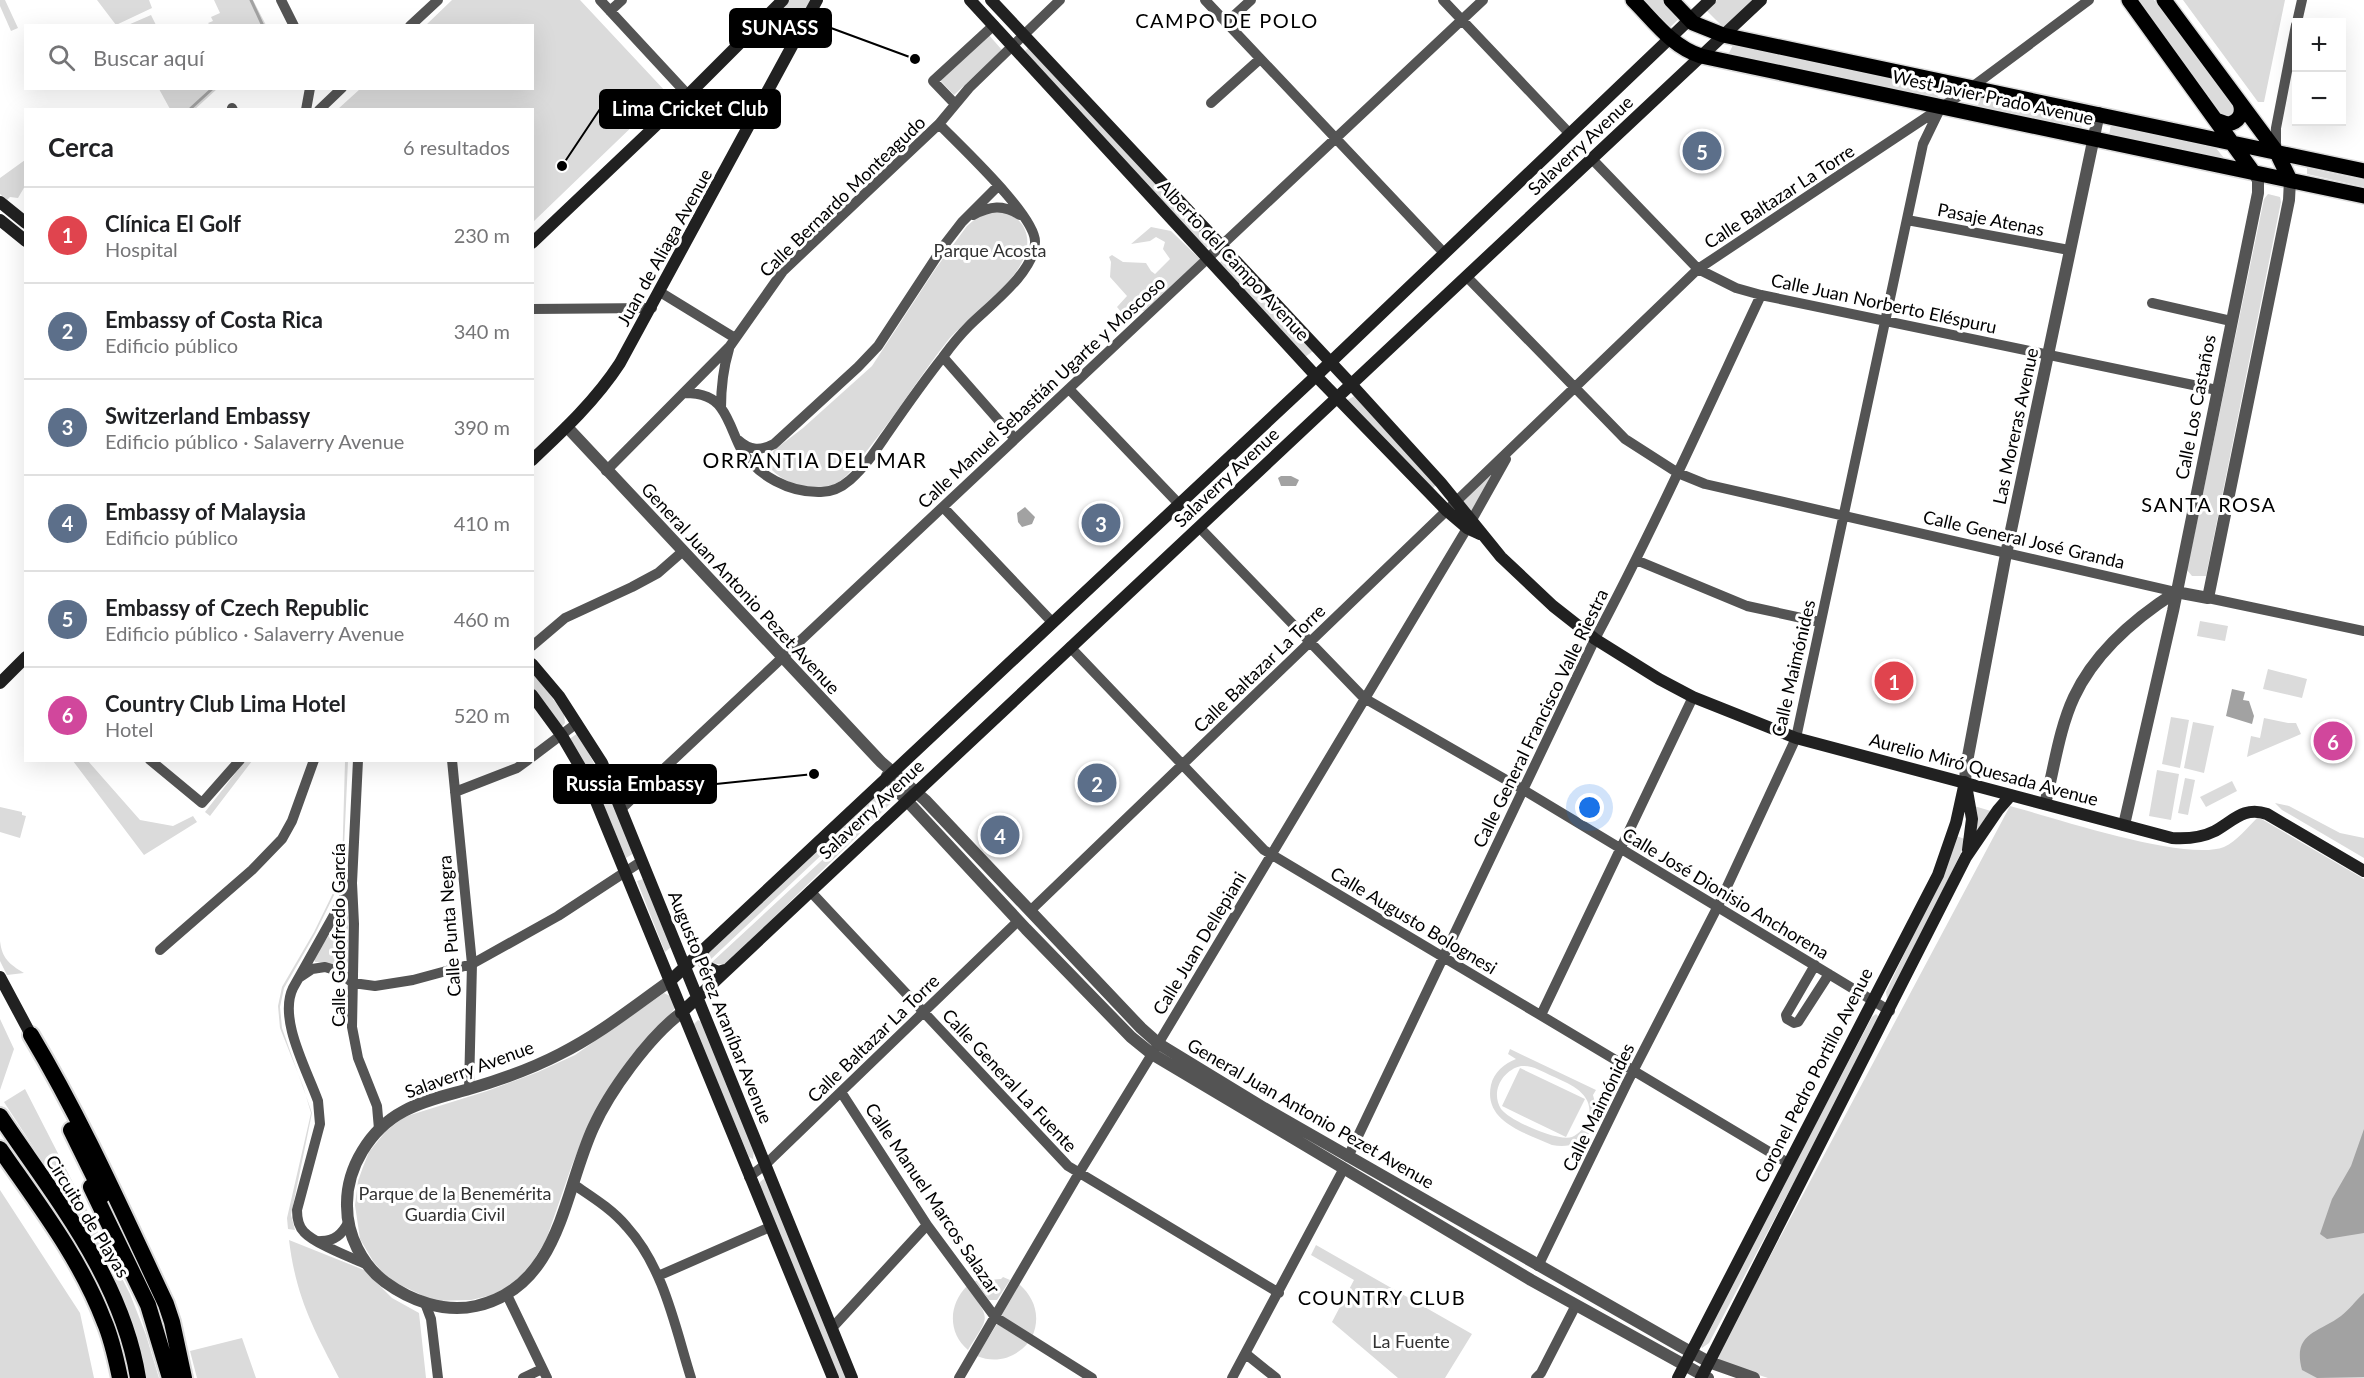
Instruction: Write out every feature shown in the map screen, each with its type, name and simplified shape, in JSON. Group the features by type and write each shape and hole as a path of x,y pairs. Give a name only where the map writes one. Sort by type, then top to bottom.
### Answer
{"highway":[{"path":"31,1035 71,1130 154,1299 164,1323 176,1378"},
{"path":"31,1035 54,1072 99,1159 166,1305 184,1378"},
{"name":"Circuito de Playas","path":"0,1116 89,1249 107,1281 125,1323 138,1378"},
{"path":"71,1130 83,1172 148,1305 170,1378"},
{"name":"Circuito de Playas","path":"0,1149 85,1278 105,1323 120,1378"}],"main road":[{"path":"534,241 785,0 798,13 810,13"},
{"name":"Juan de Aliaga Avenue","path":"534,458 567,427 607,382 652,308 817,0"},
{"name":"Alberto del Campo Avenue","path":"970,0 1336,398 1447,512 1469,524 1536,590 1595,639"},
{"name":"Alberto del Campo Avenue","path":"991,0 1351,384 1457,502 1469,524"},
{"name":"West Javier Prado Avenue","path":"1633,0 1683,49 1701,56 2364,196"},
{"path":"1671,0 1689,20"},
{"name":"Salaverry Avenue","path":"670,981 1316,376 1710,0"},
{"name":"Salaverry Avenue","path":"681,1013 1761,0"},
{"path":"2128,0 2253,172"},
{"path":"2164,0 2276,151 2290,180"},
{"path":"769,16 787,15 793,19 800,31"},
{"name":"West Javier Prado Avenue","path":"1689,20 1704,29 1723,35 2276,151"},
{"path":"2216,120 2227,124 2236,121 2241,112 2240,103"},
{"path":"2276,151 2364,171"},
{"path":"0,202 24,221"},
{"path":"0,220 24,239"},
{"name":"Aurelio Miró Quesada Avenue","path":"1595,639 1659,679 1693,697 1796,738 2159,835 2184,839 2215,831 2244,812 2259,811 2364,871"},
{"path":"0,683 24,659"},
{"name":"Augusto Pérez Araníbar Avenue","path":"534,667 577,723 602,763 852,1378"},
{"name":"Augusto Pérez Araníbar Avenue","path":"534,698 562,736 586,777 681,1013 833,1378"},
{"path":"1965,783 1972,819 1971,837 1966,857"},
{"name":"Coronel Pedro Portillo Avenue","path":"1678,1378 1938,875 1951,839 1965,783"},
{"path":"1704,1377 1709,1362 1890,1011 1966,857 2011,795"},
{"path":"1951,839 1960,832 1971,837"},
{"path":"702,951 705,966 718,972 725,970"},
{"path":"0,977 31,1035"},
{"path":"800,1297 816,1290"}],"street":[{"path":"281,0 293,24"},
{"path":"600,0 688,95"},
{"path":"610,11 621,0"},
{"name":"Calle Bernardo Monteagudo","path":"606,471 733,342 783,271 939,124 955,104 1060,0"},
{"path":"1205,0 1444,253"},
{"path":"1226,23 1251,0"},
{"path":"1443,0 1569,134"},
{"name":"Calle Manuel Sebastián Ugarte y Moscoso","path":"621,808 1483,0"},
{"name":"Calle Baltazar La Torre","path":"1030,911 1698,269 1972,87 2089,0"},
{"path":"2298,18 2301,0"},
{"path":"412,24 433,2"},
{"path":"955,104 933,81 994,25"},
{"path":"2276,151 2276,128 2292,49"},
{"path":"1211,103 1260,59"},
{"path":"310,93 312,104 321,108 340,90"},
{"path":"306,108 310,93"},
{"name":"Calle Maimónides","path":"1538,1266 1718,906 1796,738 1923,144 1942,106"},
{"name":"Las Moreras Avenue","path":"1965,783 1966,767 2006,554 2099,113"},
{"path":"685,393 705,396 721,408 748,460 768,477 798,489 822,492 839,488 868,461 943,357 967,328 1028,266 1035,249 1031,226 998,186 939,124"},
{"name":"Calle Juan Norberto Eléspuru","path":"1592,159 1698,269 1736,288 2217,390"},
{"name":"Calle Los Castaños","path":"2124,825 2176,592 2258,193 2258,180 2253,172"},
{"path":"2208,598 2289,200 2290,180"},
{"path":"768,477 759,462 761,455 792,429 878,346 940,250 962,222 998,186"},
{"path":"962,222 985,209 998,207 1011,210 1031,226"},
{"name":"Pasaje Atenas","path":"1907,220 2069,250"},
{"name":"Calle General José Granda","path":"1466,276 1625,439 1678,473 1705,484 2176,592 2363,630"},
{"path":"660,292 733,342 724,366 721,408"},
{"name":"Calle General Francisco Valle Riestra","path":"1348,1157 1522,789 1636,560 1761,295"},
{"path":"2152,303 2231,321"},
{"path":"534,309 652,308"},
{"path":"943,357 1016,439"},
{"path":"1069,389 1179,504"},
{"name":"General Juan Antonio Pezet Avenue","path":"567,427 889,774 1030,911 1141,1028 1156,1049 1343,1170 1704,1377"},
{"path":"735,436 748,447 767,448"},
{"name":"Calle Baltazar La Torre","path":"1469,524 1512,449"},
{"path":"943,507 1052,622"},
{"name":"Calle Juan Dellepiani","path":"959,1378 1079,1173 1156,1049 1469,524"},
{"name":"Calle José Dionisio Anchorena","path":"1199,526 1364,698 1522,789 1890,1011"},
{"path":"534,644 565,618 658,573 682,552"},
{"path":"1636,560 1747,606 1820,622"},
{"path":"2045,804 2069,708 2088,671 2109,646 2133,624 2176,592"},
{"path":"2363,630 2364,618"},
{"name":"Calle Augusto Bolognesi","path":"1070,647 1264,850 1788,1163"},
{"path":"1541,1015 1693,697"},
{"path":"534,756 577,723"},
{"path":"153,762 204,803 238,762"},
{"path":"160,950 252,870 282,839 292,821 313,762"},
{"name":"Calle Godofredo García","path":"358,762 352,883 354,924 352,1027 358,1058 377,1106 379,1129"},
{"name":"Calle Punta Negra","path":"452,762 472,964 469,1089"},
{"path":"455,792 517,768 525,762"},
{"name":"General Juan Antonio Pezet Avenue","path":"911,796 1018,921 1131,1037 1348,1157 1692,1353 1709,1362 1754,1378"},
{"path":"298,980 309,970 321,967 338,971 352,983 375,986 399,983 472,964 558,916 642,861"},
{"path":"352,883 289,996 288,1013 318,1101 321,1117 297,1215 302,1230 317,1240 368,1265"},
{"name":"Calle General La Fuente","path":"810,891 1068,1166 1279,1293"},
{"name":"Calle Baltazar La Torre","path":"749,1177 766,1164 1018,921"},
{"path":"1815,965 1786,1015 1787,1019 1794,1023 1798,1022 1829,974"},
{"name":"Salaverry Avenue","path":"670,981 597,1034 560,1054 512,1075 421,1104 396,1116 379,1129 364,1148 351,1178 347,1199 348,1223 357,1248 368,1265 394,1289 430,1305 449,1308 469,1308 488,1304 507,1295 528,1279 544,1259 593,1127 615,1089 648,1046 681,1013"},
{"name":"Calle Manuel Marcos Salazar","path":"841,1092 927,1225 995,1317 1092,1378"},
{"path":"377,1106 396,1116"},
{"path":"1232,1378 1343,1170"},
{"path":"573,1184 610,1210 628,1228 658,1276 691,1378"},
{"path":"317,1240 334,1239 348,1223"},
{"path":"832,1328 927,1225"},
{"path":"658,1276 770,1227"},
{"path":"507,1295 544,1374 523,1378"},
{"path":"430,1305 438,1378"},
{"path":"1539,1376 1576,1305"},
{"path":"1246,1354 1276,1378"}],"green space":[{"path":"0,0 5,0 18,28 11,31 0,6"},
{"path":"97,0 149,0 152,8 115,24"},
{"path":"214,0 253,0 265,24 208,23 213,21 211,17 220,13"},
{"path":"452,0 580,0 667,93 534,221 534,108 339,108 359,90 534,90 534,24 427,24"},
{"path":"783,0 817,0 800,31 780,14"},
{"path":"1638,0 1667,0 1682,16 1667,30"},
{"path":"1717,0 1754,0 1724,28 1706,10"},
{"path":"2135,0 2154,0 2233,106 2236,112 2233,119 2221,117"},
{"path":"2183,0 2285,0 2264,102 2258,102"},
{"path":"151,15 156,24 130,24"},
{"path":"988,34 1002,50 954,95 939,79"},
{"path":"1734,43 1941,87 1937,99 1728,55"},
{"path":"1028,48 1213,242 1203,251 1022,54"},
{"path":"160,90 216,90 196,108 169,108"},
{"path":"1980,97 2084,116 2081,129 1977,110"},
{"path":"2112,120 2212,143 2224,158 2109,135"},
{"path":"24,161 24,188 18,198 10,197 7,200 0,194 0,178"},
{"path":"2307,168 2364,180 2364,187 2307,174"},
{"path":"2268,194 2280,197 2281,202 2206,576 2192,576 2187,570 2264,199"},
{"name":"Parque Acosta","path":"995,211 1013,216 1025,230 1027,245 1023,260 1001,290 949,339 853,469 835,484 819,488 802,486 785,480 772,470 773,451 803,428 872,366 936,268 967,226 980,215"},
{"path":"1151,227 1171,231 1200,259 1144,311 1133,306 1122,313 1117,307 1127,296 1110,277 1109,257 1112,255 1123,262 1146,263 1155,274 1170,259 1163,249 1165,242 1156,237 1150,241 1131,244"},
{"path":"1227,256 1313,351 1305,357 1218,264"},
{"path":"1356,395 1439,482 1432,489 1346,401"},
{"path":"1506,456 1472,515 1459,503"},
{"path":"2200,621 2228,626 2225,641 2197,636"},
{"path":"2268,669 2307,679 2302,698 2263,689"},
{"path":"534,673 564,714 565,723 561,728 534,689"},
{"path":"2171,717 2189,720 2180,768 2162,764"},
{"path":"2264,718 2296,723 2301,734 2247,757 2251,736 2260,738"},
{"path":"2193,722 2214,726 2204,773 2184,768"},
{"path":"578,733 598,771 590,777 568,740"},
{"path":"74,762 89,762 140,820 173,826 193,816 197,822 144,855"},
{"path":"244,762 251,762 210,816 205,812"},
{"path":"345,762 348,762 343,869 337,889 315,934 284,988 280,1007 282,1028 298,1074 280,1028 278,1006 282,987 314,932 335,889 342,868"},
{"path":"2157,770 2179,774 2171,820 2149,816"},
{"path":"601,774 634,853 626,858 591,780"},
{"path":"2185,778 2195,780 2188,815 2178,813"},
{"path":"2232,781 2237,791 2206,807 2200,797"},
{"path":"877,790 883,797 709,961 705,950"},
{"path":"887,800 890,804 725,965 711,963"},
{"path":"2275,803 2289,806 2340,833 2364,838 2364,858 2282,810"},
{"path":"1974,806 1991,811 1975,837"},
{"path":"2010,806 2119,837 2180,849 2205,850 2224,847 2242,834 2258,817 2364,879 2364,1378 1768,1378 1722,1363 1717,1356"},
{"path":"0,807 22,812 22,815 26,816 20,838 0,832"},
{"path":"1956,836 1965,839 1965,844 1893,998 1887,999 1886,992 1947,864"},
{"path":"643,879 671,947 665,952 637,881"},
{"path":"345,914 350,916 348,968 315,962 313,957"},
{"path":"0,941 2,952 7,960 24,973 7,975 0,961"},
{"name":"Parque de la Benemérita Guardia Civil","path":"664,993 670,996 675,1008 591,1119 546,1240 532,1263 513,1284 492,1295 471,1300 434,1301 388,1279 373,1261 360,1239 355,1205 358,1181 369,1152 386,1131 404,1117 487,1091 575,1055"},
{"path":"1876,1014 1879,1021 1709,1343 1702,1348 1700,1344 1703,1338 1872,1017"},
{"path":"0,1019 14,1049 0,1090"},
{"path":"698,1020 702,1022 754,1150 753,1159 749,1157 694,1028"},
{"path":"1510,1049 1596,1090 1593,1095 1595,1117 1589,1134 1574,1144 1552,1145 1519,1130 1500,1117 1490,1098 1491,1085 1500,1069 1516,1059 1508,1054","holes":["1521,1066 1537,1069 1566,1083 1580,1091 1585,1097 1588,1103 1588,1120 1577,1134 1565,1138 1546,1134 1514,1119 1501,1109 1497,1095 1500,1082 1509,1072"]},
{"path":"1520,1068 1585,1099 1566,1137 1502,1106"},
{"path":"25,1089 130,1294 159,1378 146,1378 125,1299 99,1248 4,1102"},
{"path":"306,1095 312,1113 291,1215 295,1230 288,1229 287,1218 311,1113"},
{"path":"765,1178 848,1378 838,1378 760,1188 760,1182"},
{"path":"0,1190 80,1313 94,1378 0,1378"},
{"path":"289,1240 364,1270 392,1298 419,1313 426,1378 339,1378 301,1296"},
{"name":"La Fuente","path":"1316,1245 1472,1334 1445,1378 1398,1378 1332,1322 1354,1280 1311,1255"},
{"path":"1003,1277 1010,1280 997,1300 989,1300 975,1281 1001,1279"},
{"path":"1019,1284 1029,1295 1035,1308 1036,1322 1032,1337 999,1317"},
{"path":"967,1286 984,1312 985,1318 981,1330 968,1350 956,1335 953,1318 957,1301"},
{"path":"997,1324 1028,1343 1005,1358 991,1359 977,1356"},
{"path":"242,1338 256,1378 197,1378 190,1351"}],"shaded area":[{"path":"1291,476 1299,480 1296,486 1281,486 1278,478"},
{"path":"1025,507 1035,517 1032,524 1022,527 1018,522 1017,513"},
{"path":"2232,689 2245,692 2243,700 2249,701 2254,716 2252,724 2226,716"},
{"path":"2364,1129 2364,1233 2327,1239 2320,1234 2332,1199 2351,1166"},
{"path":"2364,1293 2364,1377 2317,1378 2302,1370 2300,1358 2304,1341 2341,1316"}],"waterway":[{"path":"251,0 262,24"},
{"path":"191,108 211,90"}],"place":[{"name":"SUNASS","path":"915,59"},
{"name":"Embassy of Czech Republic","path":"1702,151"},
{"name":"Lima Cricket Club","path":"562,166"},
{"name":"Switzerland Embassy","path":"1101,523"},
{"name":"Clínica El Golf","path":"1894,681"},
{"name":"Country Club Lima Hotel","path":"2333,741"},
{"name":"Russia Embassy","path":"814,774"},
{"name":"Embassy of Costa Rica","path":"1097,783"},
{"name":"Embassy of Malaysia","path":"1000,835"}],"district":[{"name":"CAMPO DE POLO","path":"1227,20"},
{"name":"ORRANTIA DEL MAR","path":"815,459"},
{"name":"SANTA ROSA","path":"2209,504"},
{"name":"COUNTRY CLUB","path":"1382,1297"}]}
